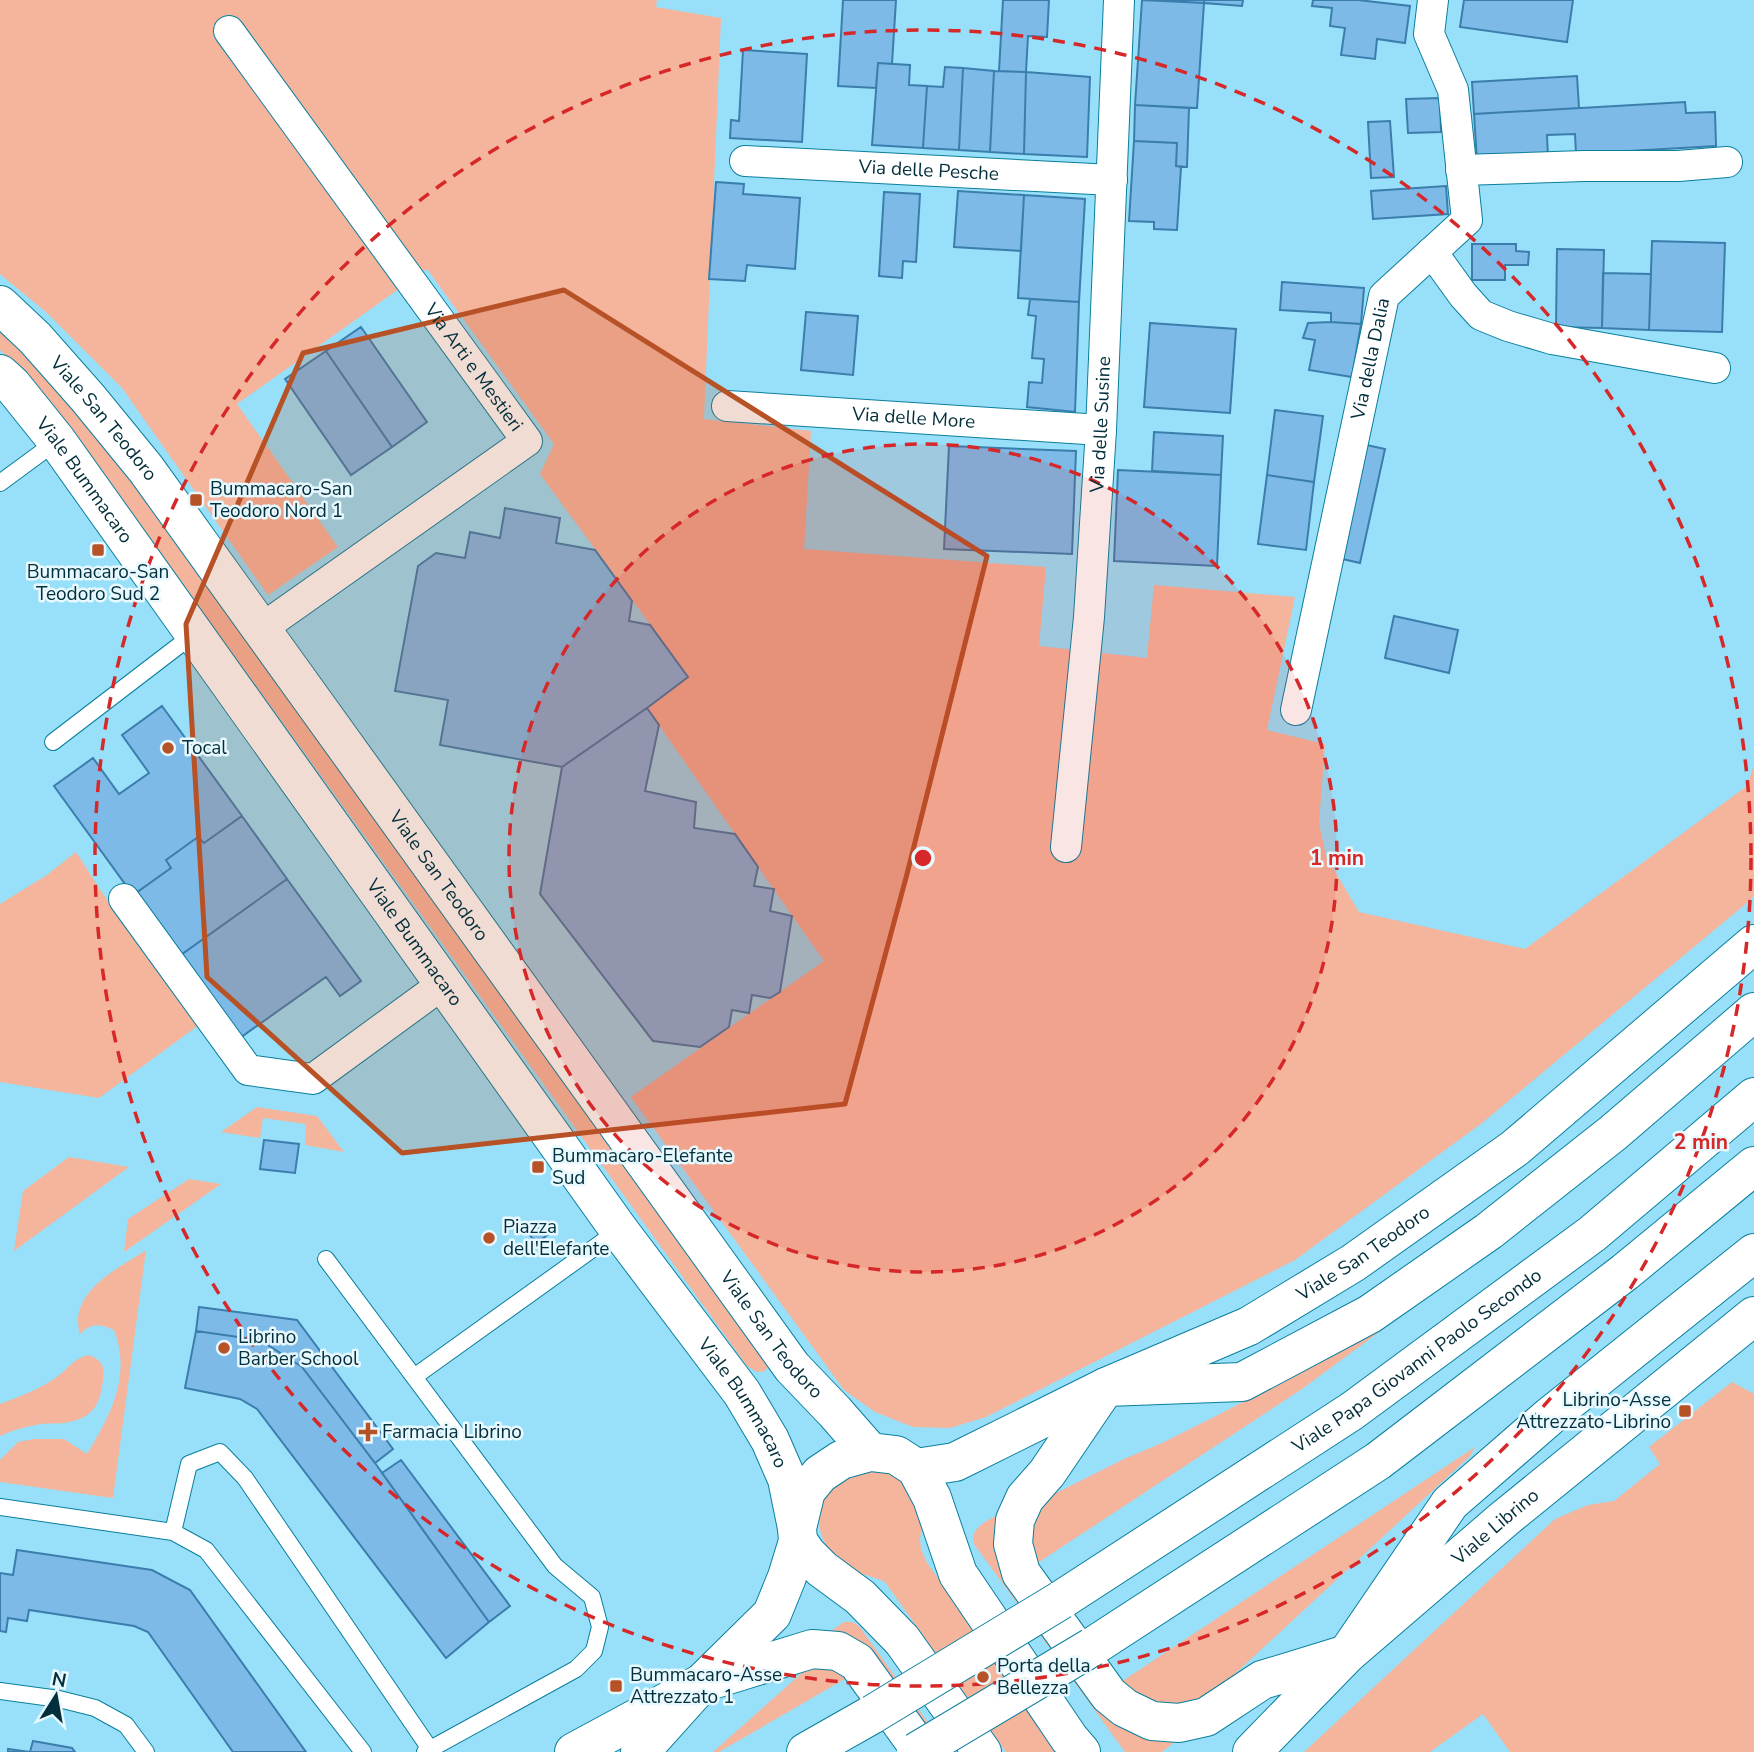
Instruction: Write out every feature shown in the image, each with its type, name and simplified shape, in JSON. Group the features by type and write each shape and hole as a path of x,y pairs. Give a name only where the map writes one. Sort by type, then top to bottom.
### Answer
{"main road":[{"name":"Viale San Teodoro","path":"0,305 35,338 146,469 792,1367 870,1452"},
{"name":"Viale Bummacaro","path":"0,374 57,441 619,1230 742,1393 770,1440 787,1479 798,1534"},
{"name":"Viale San Teodoro","path":"916,1468 955,1462 1106,1387 1250,1326 1353,1263 1515,1148 1754,944"},
{"path":"1754,1012 1614,1133 1489,1231 1370,1314 1242,1382 1106,1387 1047,1473 1025,1497 1015,1520 1013,1544 1021,1573 1109,1695 1125,1708 1152,1721 1179,1723 1206,1717 1262,1679 1347,1654 1450,1503 1550,1416 1754,1253"},
{"name":"Viale Papa Giovanni Paolo Secondo","path":"806,1752 1061,1600 1352,1411 1592,1234 1754,1097"},
{"path":"916,1752 1092,1647 1378,1461 1625,1272 1754,1166"},
{"name":"Viale Librino","path":"1252,1752 1347,1654 1504,1519 1754,1316"},
{"path":"640,1752 702,1684 772,1614 787,1577 806,1491 820,1474 841,1460 870,1452 896,1455 916,1468 932,1498 958,1574 1081,1752"},
{"path":"798,1534 807,1553 822,1569 860,1597 902,1640 982,1752"},
{"path":"574,1752 702,1684 812,1649 838,1651 857,1662 922,1752"}],"street":[{"name":"Via delle Susine","path":"1066,847 1089,617 1101,430 1119,0"},
{"name":"Via della Dalia","path":"1296,710 1384,296 1467,220 1453,90 1429,34 1433,0"},
{"name":"Via Arti e Mestieri","path":"229,32 527,441 261,629"},
{"name":"Via delle Pesche","path":"745,161 1112,180"},
{"path":"1461,170 1678,166 1727,162"},
{"path":"1432,252 1462,295 1481,315 1552,339 1715,368"},
{"name":"Via delle More","path":"727,406 1101,430"},
{"path":"124,900 248,1070 313,1080 443,984"}],"lane":[{"path":"0,483 57,441"},
{"path":"53,742 194,634"},
{"path":"414,1377 619,1230"},
{"path":"173,1532 189,1464 220,1452 244,1478 428,1751 576,1669 594,1651 600,1628 592,1597 555,1566 326,1259"},
{"path":"0,1507 173,1532 206,1550 363,1752"},
{"path":"0,1691 59,1699 95,1708 125,1725 146,1752"}],"highlighted area":[{"path":"564,290 987,556 907,874 845,1104 402,1153 207,977 186,624 303,353"}],"shaded area":[{"path":"0,0 657,0 656,7 721,18 704,419 811,431 804,549 1046,567 1039,646 1147,658 1154,585 1295,597 1267,730 1325,744 1319,823 1326,856 1359,912 1525,949 1747,786 1754,765 1754,896 1482,1123 1295,1260 986,1417 950,1428 913,1427 875,1412 844,1390 631,1097 824,961 647,708 688,676 540,474 554,444 427,269 237,404 338,547 268,595 122,388 46,312 0,274"},
{"path":"0,325 83,415 768,1366 765,1371 757,1372 747,1366 162,555 21,371 0,350"},
{"path":"76,852 101,891 199,1025 99,1098 0,1082 0,904 47,875"},
{"path":"257,1107 317,1116 344,1152 305,1145 306,1124 263,1118 260,1138 221,1132"},
{"path":"69,1157 129,1167 14,1251 23,1191"},
{"path":"189,1179 221,1184 124,1252 128,1219"},
{"path":"146,1250 113,1498 0,1482 0,1460 18,1442 64,1439 87,1454 116,1395 121,1363 114,1330 95,1325 79,1335 78,1319 81,1307 86,1296 104,1278"},
{"path":"1401,1316 1302,1389 1033,1566 1027,1528 1046,1498 1214,1417"},
{"path":"89,1355 102,1364 104,1375 99,1398 87,1415 73,1421 31,1426 0,1436 0,1404 44,1385 76,1361"},
{"path":"1732,1382 1754,1394 1754,1752 1510,1752 1483,1714 1430,1752 1304,1752 1555,1519 1588,1505 1614,1501 1660,1464 1649,1447"},
{"path":"1475,1447 1470,1456 1210,1697 1169,1710 1118,1684"},
{"path":"860,1468 886,1472 900,1478 909,1488 922,1522 921,1549 927,1563 1064,1752 1006,1752 885,1582 854,1571 844,1565 828,1548 820,1527 821,1505 832,1487"},
{"path":"1003,1513 1005,1572 1181,1737 1162,1752 1125,1752 974,1544 973,1538 978,1528"},
{"path":"844,1622 854,1623 860,1628 949,1752 824,1636"},
{"path":"824,1664 850,1676 719,1752 713,1752 803,1672"}],"building":[{"path":"843,0 896,0 892,64 878,63 876,88 838,86"},
{"path":"1003,0 1049,0 1047,37 1028,36 1026,72 999,71"},
{"path":"1142,0 1204,3 1197,108 1135,105"},
{"path":"1151,0 1204,0 1204,3"},
{"path":"1204,0 1243,0 1242,6 1204,3"},
{"path":"1313,0 1358,0 1410,6 1405,43 1377,39 1375,59 1341,55 1345,28 1330,26 1332,8 1312,6"},
{"path":"1464,0 1573,0 1567,42 1460,27"},
{"path":"743,50 807,54 802,142 730,138 731,120 739,121"},
{"path":"878,63 910,65 909,85 927,86 923,148 872,145"},
{"path":"945,67 963,68 959,150 923,148 927,86 943,87"},
{"path":"963,68 994,71 990,152 959,150"},
{"path":"994,71 1026,72 1024,154 990,152"},
{"path":"1026,72 1090,77 1087,157 1024,154"},
{"path":"1577,76 1579,108 1474,114 1472,82"},
{"path":"1440,98 1441,132 1408,133 1406,99"},
{"path":"1685,102 1686,113 1715,112 1716,146 1576,154 1575,134 1547,135 1548,157 1477,161 1474,114"},
{"path":"1135,105 1189,108 1187,167 1176,166 1177,143 1134,141"},
{"path":"1390,121 1394,177 1371,178 1368,122"},
{"path":"1134,141 1177,143 1176,166 1181,167 1177,230 1154,229 1154,222 1129,221"},
{"path":"716,182 744,184 743,194 800,198 795,269 747,265 745,281 709,279"},
{"path":"1446,186 1448,214 1373,219 1371,191"},
{"path":"958,191 1024,195 1021,251 954,247"},
{"path":"884,192 920,194 916,262 903,261 902,278 879,276"},
{"path":"1024,195 1085,199 1079,302 1018,298"},
{"path":"1652,241 1725,243 1722,332 1649,330"},
{"path":"1472,244 1516,244 1516,251 1529,252 1528,265 1505,265 1505,280 1472,280"},
{"path":"1557,249 1604,250 1602,328 1556,327"},
{"path":"1603,273 1651,274 1649,330 1602,328"},
{"path":"1282,282 1364,288 1361,324 1331,322 1331,313 1280,310"},
{"path":"1030,299 1079,302 1075,412 1027,407 1029,382 1042,383 1044,359 1032,358 1036,316 1028,315"},
{"path":"806,312 858,316 853,375 801,370"},
{"path":"1150,323 1236,329 1230,413 1144,407"},
{"path":"1308,323 1361,324 1352,377 1309,370 1315,340 1303,338"},
{"path":"361,327 427,422 392,447 326,351"},
{"path":"326,351 392,447 351,475 285,379"},
{"path":"1275,410 1323,416 1314,482 1267,475"},
{"path":"1154,432 1223,436 1221,475 1152,471"},
{"path":"1362,444 1385,449 1360,563 1338,558"},
{"path":"949,446 1076,451 1072,554 944,549"},
{"path":"1118,470 1221,475 1217,566 1114,561"},
{"path":"1267,475 1314,482 1306,550 1258,544"},
{"path":"505,508 560,518 556,543 595,550 632,601 629,621 650,625 688,677 562,767 440,745 448,700 395,691 418,566 436,553 465,558 470,532 500,538"},
{"path":"1394,616 1458,630 1449,673 1385,658"},
{"path":"162,706 242,816 204,843 198,837 166,860 171,868 133,895 54,786 93,758 119,794 149,773 122,735"},
{"path":"647,708 659,725 645,791 696,802 694,828 735,834 758,867 754,886 774,889 770,911 792,916 780,992 770,998 752,995 749,1013 732,1010 729,1027 700,1047 653,1041 540,894 562,767"},
{"path":"242,816 287,879 178,957 133,895 171,868 166,860 198,837 204,843"},
{"path":"287,879 361,981 340,996 326,977 237,1040 178,957"},
{"path":"264,1140 299,1144 295,1173 260,1169"},
{"path":"546,1224 551,1232 536,1244 530,1235"},
{"path":"199,1307 297,1320 393,1449 375,1463 302,1367 260,1340 196,1331"},
{"path":"196,1331 260,1340 302,1367 489,1622 446,1658 257,1409 240,1399 185,1388"},
{"path":"401,1460 510,1606 489,1622 382,1473"},
{"path":"17,1550 152,1570 190,1590 306,1752 233,1752 148,1632 134,1626 29,1610 27,1621 8,1618 6,1632 0,1631 0,1573 13,1575"},
{"path":"33,1741 72,1748 75,1752 30,1752"},
{"path":"8,1749 30,1752 8,1752"}],"place":[{"name":"Bummacaro-San Teodoro Nord 1","path":"196,500"},
{"name":"Bummacaro-San Teodoro Sud 2","path":"98,550"},
{"name":"Tocal","path":"168,748"},
{"name":"Bummacaro-Elefante Sud","path":"538,1167"},
{"name":"Piazza dell'Elefante","path":"489,1238"},
{"name":"Librino Barber School","path":"224,1348"},
{"name":"Librino-Asse Attrezzato-Librino","path":"1685,1411"},
{"name":"Farmacia Librino","path":"368,1432"},
{"name":"Porta della Bellezza","path":"983,1677"},
{"name":"Bummacaro-Asse Attrezzato 1","path":"616,1686"}]}
